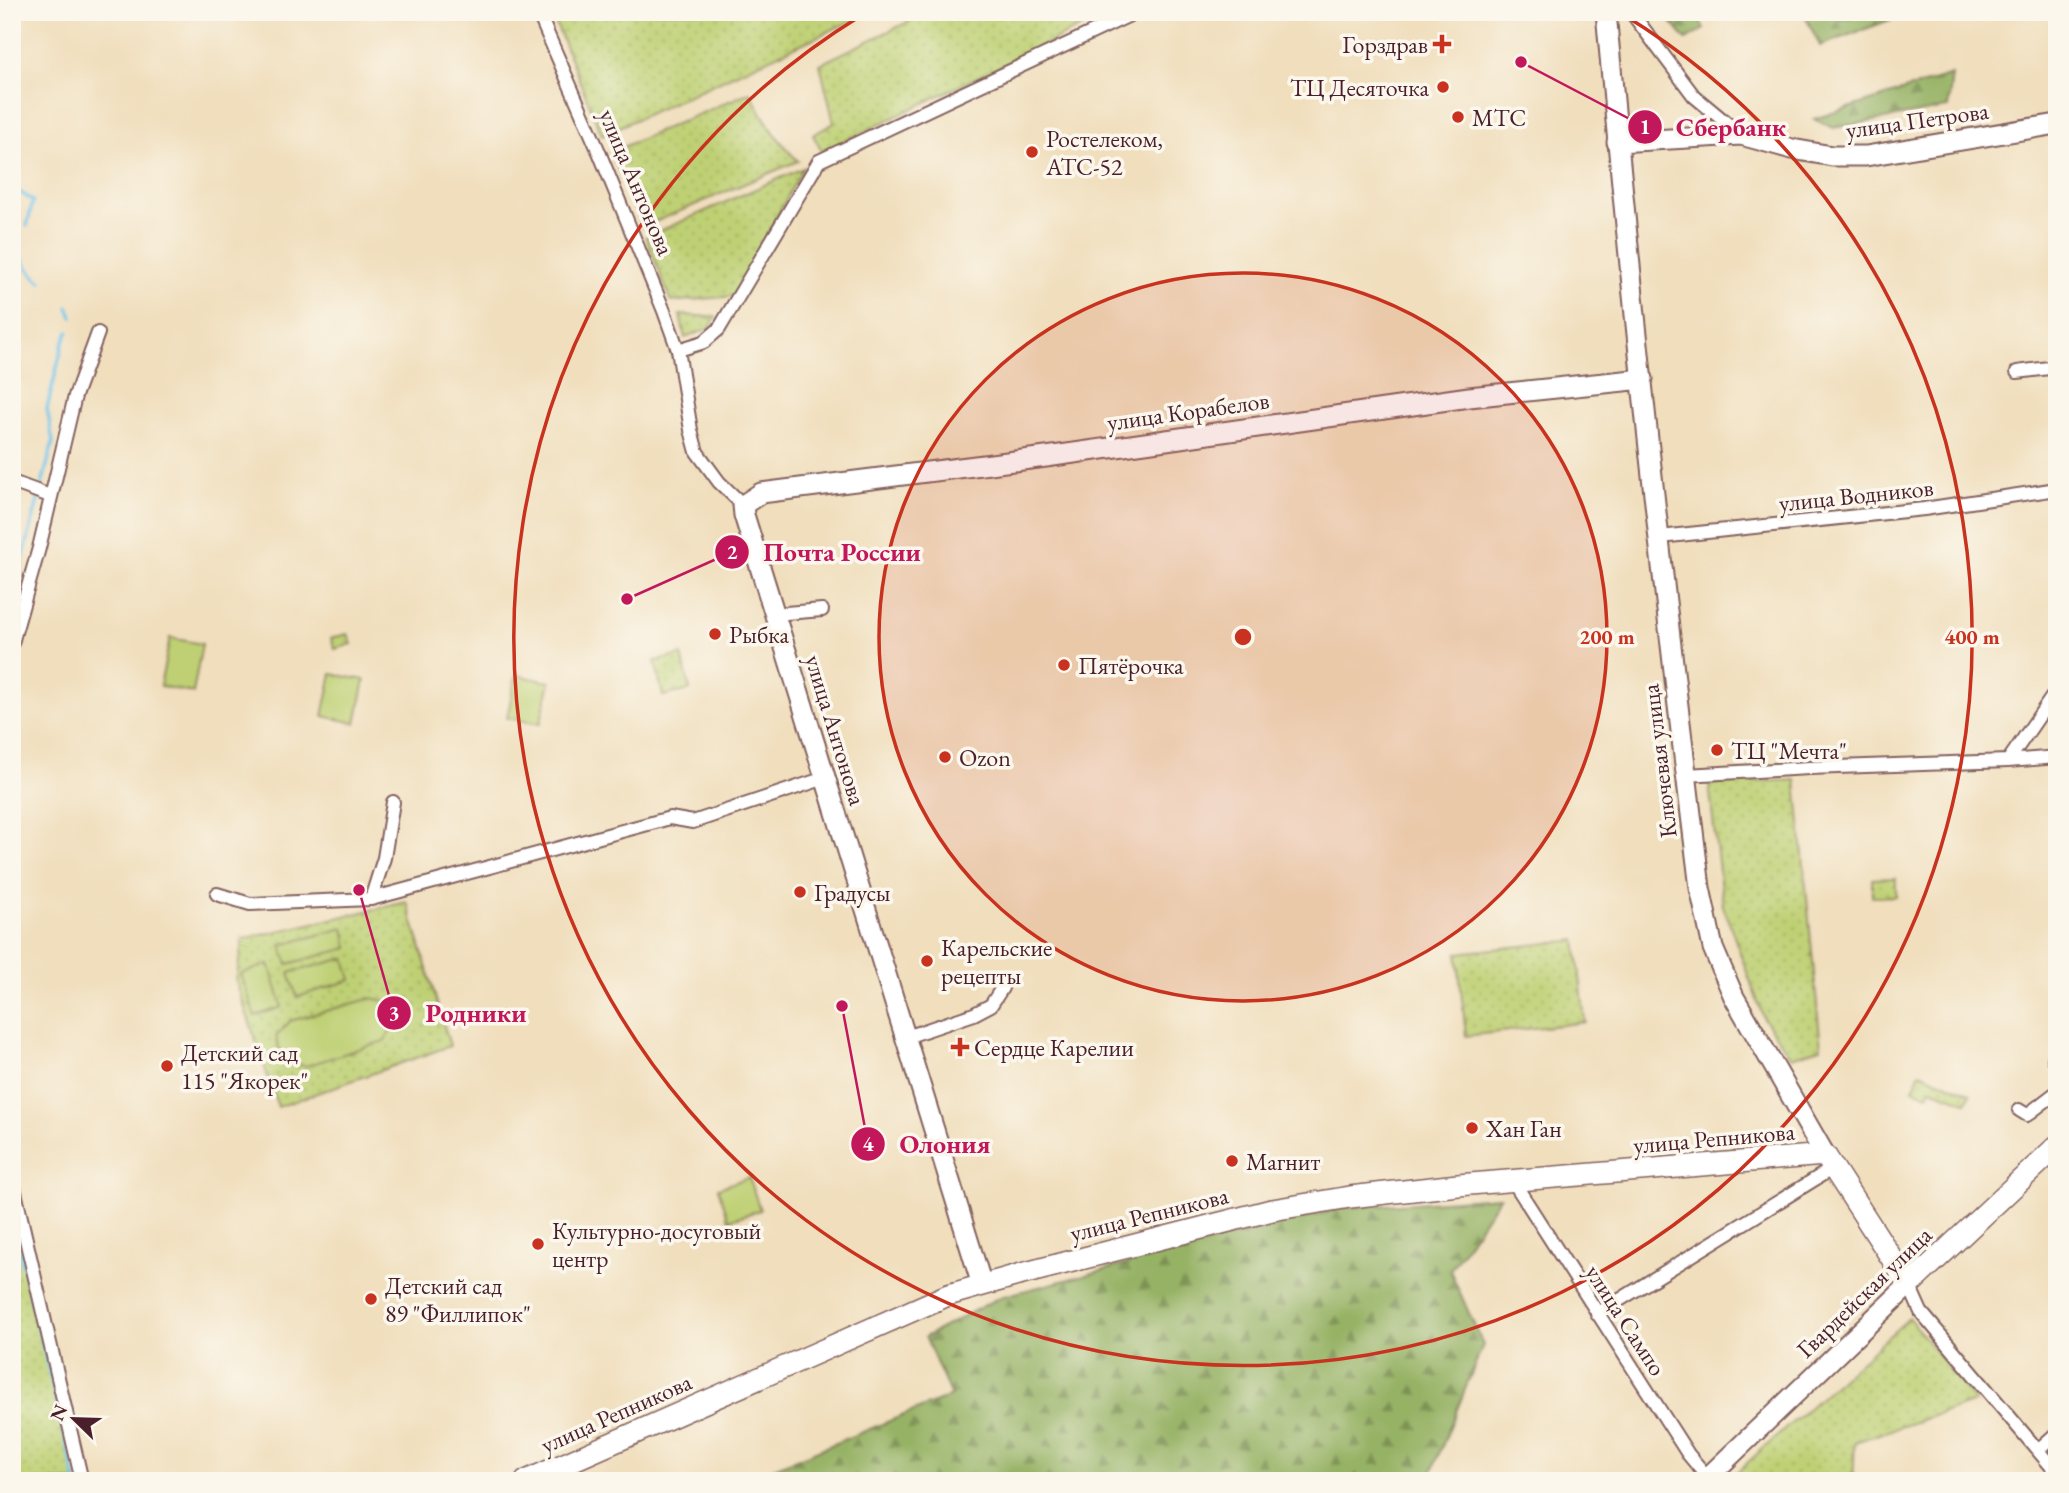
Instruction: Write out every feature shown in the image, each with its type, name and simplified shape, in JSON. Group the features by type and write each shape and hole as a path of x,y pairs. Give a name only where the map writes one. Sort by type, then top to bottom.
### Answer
{"main road":[{"name":"Гвардейская улица","path":"1909,1285 2057,1146"},
{"name":"улица Репникова","path":"526,1481 947,1295 1272,1210 1350,1196 1513,1181 1829,1161"},
{"name":"Ключевая улица","path":"1829,1161 1909,1285"}],"street":[{"name":"улица Антонова","path":"538,12 599,152 678,350 697,453 719,482 743,505 982,1285"},
{"path":"678,350 704,342 719,329 819,161 1136,12"},
{"name":"Ключевая улица","path":"1606,12 1617,142 1685,775 1700,888 1713,948 1734,997 1829,1161"},
{"name":"улица Петрова","path":"1631,12 1694,96 1741,135 1805,152 1832,156 1866,156 2057,124"},
{"path":"1617,142 1741,135"},
{"path":"12,643 75,396 98,332"},
{"path":"2017,372 2057,367"},
{"name":"улица Корабелов","path":"743,505 761,493 774,491 1046,457 1469,397 1643,379"},
{"path":"12,482 50,496"},
{"name":"улица Водников","path":"1660,537 1924,509 2057,489"},
{"path":"775,614 822,610"},
{"path":"2008,761 2057,690"},
{"path":"1685,775 2057,757"},
{"path":"217,894 250,904 371,899 670,818 693,822 825,778"},
{"path":"371,899 384,858 393,802"},
{"path":"906,1037 974,1014 991,1005 1002,988"},
{"path":"2019,1110 2027,1115 2057,1092"},
{"path":"1597,1314 1829,1161"},
{"path":"12,1179 82,1481"},
{"name":"улица Сампо","path":"1513,1181 1706,1479"},
{"path":"1909,1285 1921,1312 2057,1473"},
{"name":"Гвардейская улица","path":"1706,1479 1909,1285"},
{"path":"2038,1450 2057,1433"}],"green space":[{"path":"551,12 857,12 860,17 602,135"},
{"path":"929,12 1102,12 1104,16 822,152 813,135 834,123 820,64"},
{"path":"1663,12 1696,12 1704,29 1686,40"},
{"path":"1806,12 1836,12 1841,20 1866,12 1911,12 1820,46 1805,16"},
{"path":"1952,75 1948,108 1833,128 1814,119"},
{"path":"750,92 771,128 798,161 643,227 611,152"},
{"path":"803,168 734,296 671,302 646,237"},
{"path":"680,315 716,317 710,328 685,338"},
{"path":"348,634 352,644 335,649 331,638"},
{"path":"170,638 202,644 193,693 160,686"},
{"path":"682,655 690,690 663,696 655,661"},
{"path":"332,674 365,680 356,723 323,716"},
{"path":"516,675 550,682 540,724 507,718"},
{"path":"1796,780 1821,1048 1791,1057 1764,1019 1723,906 1709,784"},
{"path":"1896,878 1896,896 1872,897 1872,879"},
{"path":"407,902 450,1046 278,1107 236,981 243,939"},
{"path":"344,928 348,948 288,964 281,945"},
{"path":"1576,940 1585,1022 1466,1036 1457,953"},
{"path":"345,958 351,980 297,997 289,973"},
{"path":"269,964 282,1007 255,1016 241,974"},
{"path":"372,998 389,1002 397,1022 384,1041 306,1066 284,1062 276,1037 290,1021"},
{"path":"1920,1072 1971,1094 1966,1102 1931,1089 1928,1095 1913,1089"},
{"path":"749,1177 760,1210 729,1220 718,1188"},
{"path":"1500,1197 1450,1270 1483,1345 1428,1481 742,1481 951,1396 925,1337 1000,1297 1343,1208"},
{"path":"12,1222 76,1481 20,1481 12,1462"},
{"path":"1909,1318 1975,1402 1855,1442 1853,1481 1727,1481"}],"waterway":[{"path":"12,41 19,56 12,74"},
{"path":"12,187 33,201 27,226"},
{"path":"21,241 21,254 25,264 41,282"},
{"path":"68,307 72,317"},
{"path":"12,601 53,442 47,409 68,332"},
{"path":"12,1222 76,1481"}],"place":[{"name":"Горздрав","path":"1442,44"},
{"name":"Сбербанк","path":"1521,62"},
{"name":"ТЦ Десяточка","path":"1443,87"},
{"name":"МТС","path":"1458,117"},
{"name":"Ростелеком, АТС-52","path":"1032,152"},
{"name":"Почта России","path":"627,599"},
{"name":"Рыбка","path":"715,634"},
{"name":"Пятёрочка","path":"1064,665"},
{"name":"ТЦ \"Мечта\"","path":"1717,750"},
{"name":"Ozon","path":"945,757"},
{"name":"Родники","path":"359,890"},
{"name":"Градусы","path":"800,892"},
{"name":"Карельские рецепты","path":"927,961"},
{"name":"Олония","path":"842,1006"},
{"name":"Сердце Карелии","path":"960,1047"},
{"name":"Детский сад 115 \"Якорек\"","path":"167,1066"},
{"name":"Хан Ган","path":"1472,1128"},
{"name":"Магнит","path":"1232,1161"},
{"name":"Культурно-досуговый центр","path":"538,1244"},
{"name":"Детский сад 89 \"Филлипок\"","path":"371,1299"}]}
